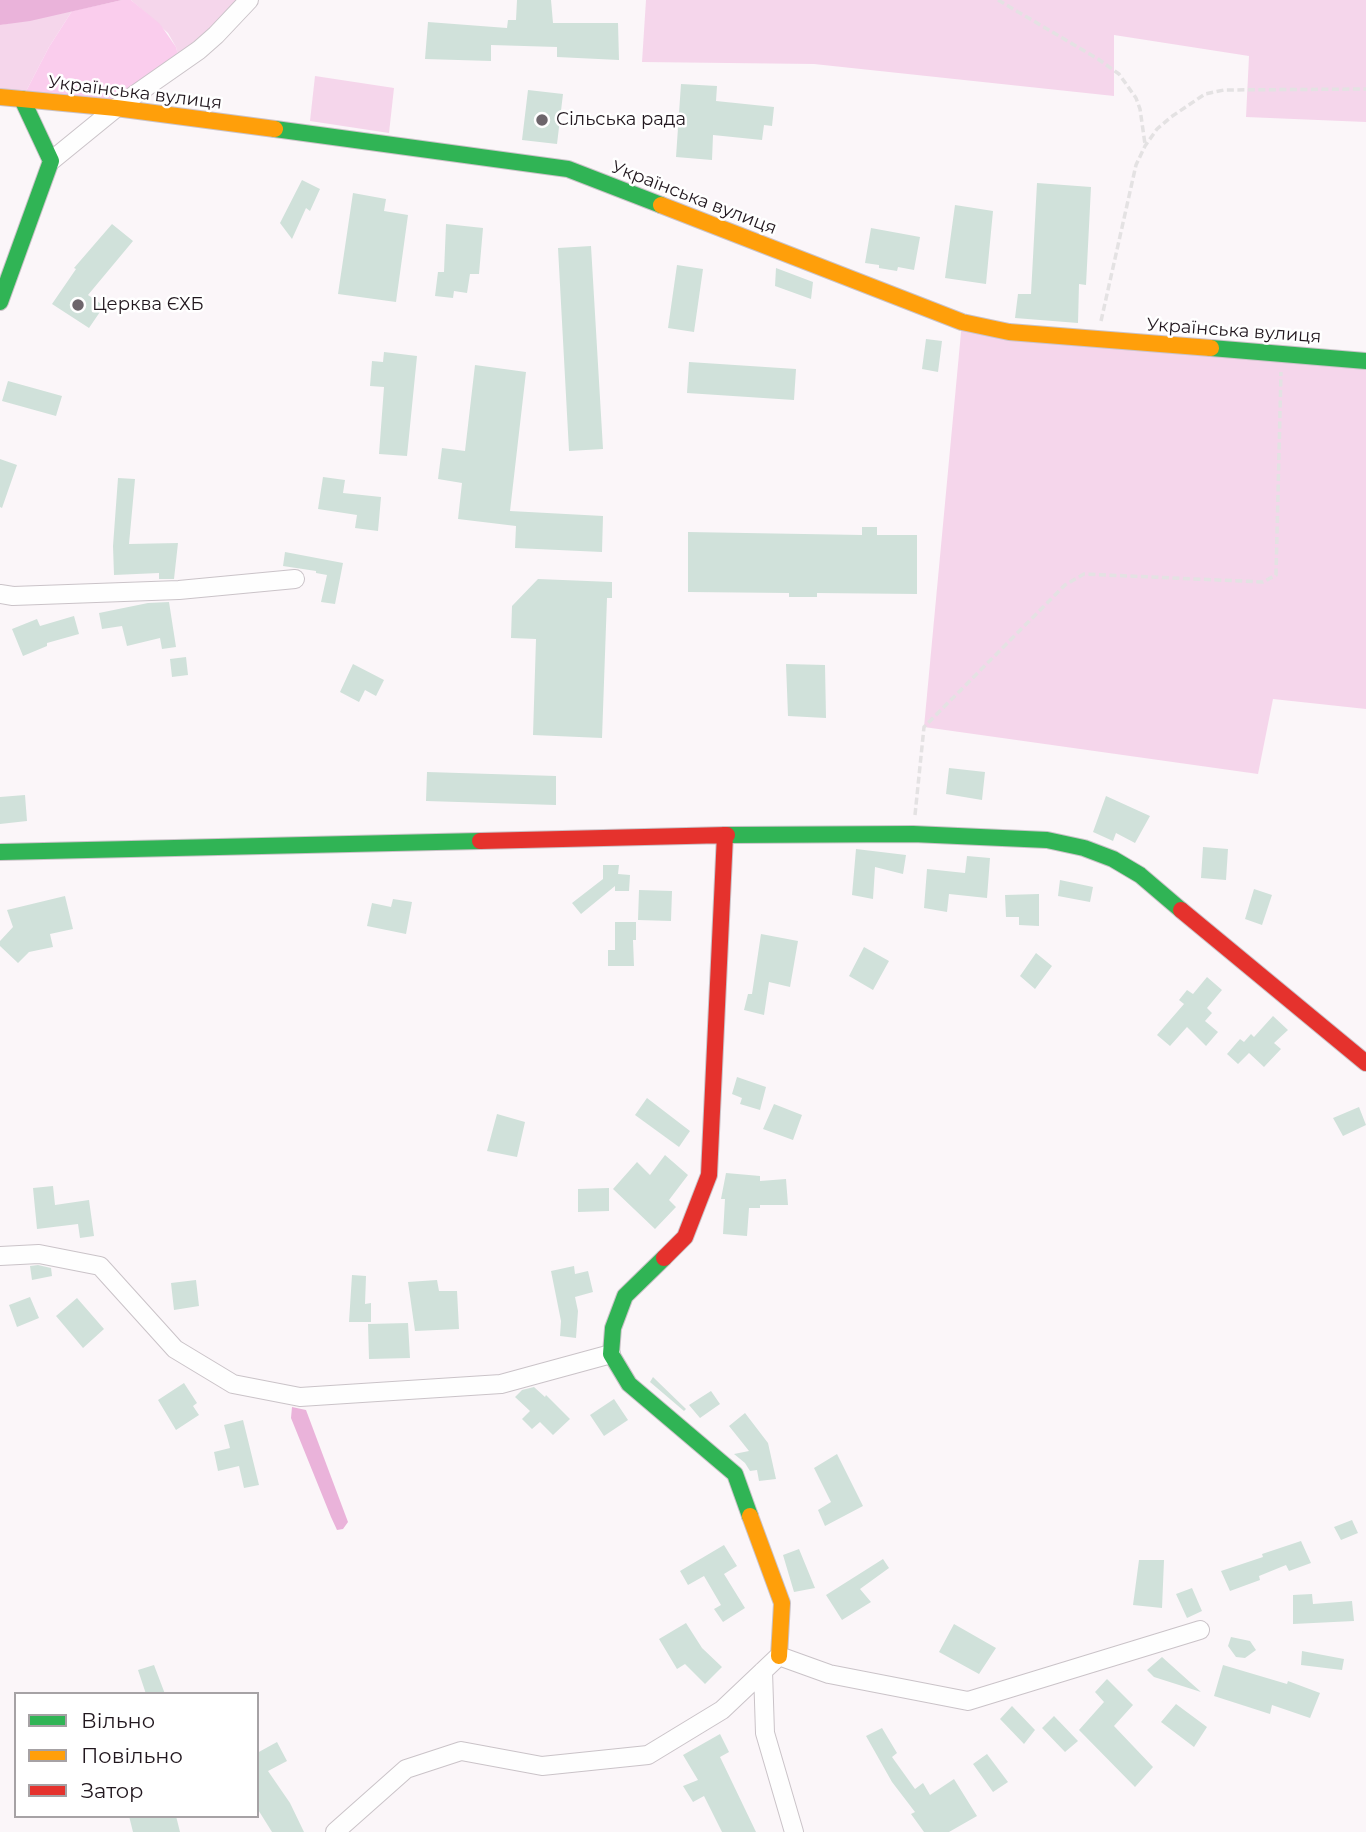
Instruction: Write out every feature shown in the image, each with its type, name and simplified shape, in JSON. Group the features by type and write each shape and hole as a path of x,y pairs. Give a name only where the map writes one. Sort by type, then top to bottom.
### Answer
{"street":[{"path":"0,302 51,161 116,108 199,50 249,0"},
{"name":"Українська вулиця","path":"0,97 116,108 568,169 962,322 1009,332 1366,361"},
{"path":"22,99 51,161"},
{"path":"0,594 13,596 179,590 295,579"},
{"path":"0,852 725,835 913,834 1047,840 1084,848 1113,859 1140,875 1366,1063"},
{"path":"335,1832 406,1769 461,1751 542,1766 648,1755 722,1710 779,1656 782,1603 735,1474 629,1384 611,1354 613,1328 625,1296 685,1237 709,1175 725,835"},
{"path":"0,1256 39,1254 100,1266 176,1349 233,1384 300,1397 501,1384 611,1354"},
{"path":"779,1656 829,1674 968,1701 1200,1630"},
{"path":"763,1671 765,1733 794,1832"}],"path":[{"path":"998,0 1098,58 1119,74 1129,86 1140,108 1145,146"},
{"path":"1097,340 1136,165 1157,129 1205,94 1224,90 1366,89"},
{"path":"913,834 924,727 1065,585 1084,574 1263,582 1276,575 1282,355"}],"shaded area":[{"path":"0,0 122,0 30,21 0,25"},
{"path":"131,0 249,0 180,63 176,47 168,33"},
{"path":"131,0 160,24 176,47 180,63 116,108 22,99 49,47 72,11"},
{"path":"646,0 1366,0 1366,122 1246,117 1249,56 1114,35 1114,96 814,64 642,62"},
{"path":"72,11 49,47 22,99 0,97 0,25"},
{"path":"315,76 394,88 389,133 310,121"},
{"path":"962,322 1366,361 1366,709 1273,699 1258,774 924,727"},
{"path":"292,1407 306,1410 348,1522 343,1529 337,1530 331,1517 291,1418"}],"building":[{"path":"517,0 551,0 553,23 618,23 619,60 557,57 557,47 491,45 491,61 425,59 428,22 507,28 508,20 516,20"},
{"path":"681,84 717,86 716,101 774,107 772,126 764,125 762,140 713,135 712,160 676,157"},
{"path":"528,90 563,94 557,144 522,140"},
{"path":"302,180 320,189 310,211 306,208 292,239 280,223"},
{"path":"1037,183 1091,187 1086,285 1079,284 1078,323 1015,318 1018,294 1031,294"},
{"path":"353,193 386,199 384,211 408,215 396,302 338,294"},
{"path":"955,205 993,211 986,284 945,278"},
{"path":"112,224 133,241 88,295 104,306 89,328 52,304 76,269 74,268"},
{"path":"446,224 483,228 479,274 470,274 467,293 454,291 453,298 435,296 438,272 444,272"},
{"path":"871,228 920,237 914,270 898,267 897,271 865,263"},
{"path":"591,246 603,449 569,451 558,248"},
{"path":"677,265 703,269 694,332 668,328"},
{"path":"776,268 813,282 811,299 775,286"},
{"path":"926,339 942,341 938,372 922,369"},
{"path":"384,352 417,356 407,456 379,454 384,387 370,386 372,361 383,362"},
{"path":"689,362 796,369 794,400 687,393"},
{"path":"475,365 526,372 510,511 603,516 602,552 515,548 516,526 458,519 462,483 438,479 442,448 465,451"},
{"path":"8,381 62,396 56,416 2,401"},
{"path":"0,459 17,465 2,508 0,507"},
{"path":"323,477 345,480 343,493 381,497 378,531 355,528 357,515 318,509"},
{"path":"118,478 135,479 129,544 178,543 174,579 159,579 159,573 114,575 113,546"},
{"path":"862,527 877,527 877,535 917,535 917,594 817,593 817,597 789,597 789,593 688,592 688,532 862,535"},
{"path":"285,552 343,563 335,604 321,602 327,575 283,566"},
{"path":"538,579 612,582 612,598 607,598 602,738 533,735 536,639 511,638 512,606"},
{"path":"169,602 176,647 162,649 160,638 127,646 122,626 102,629 99,613 148,603"},
{"path":"74,616 79,634 47,643 47,646 23,656 12,629 37,619 40,626"},
{"path":"186,657 188,675 172,677 170,659"},
{"path":"353,664 384,680 376,696 365,690 359,702 340,692"},
{"path":"786,664 825,665 826,718 788,716"},
{"path":"949,768 985,772 982,800 946,794"},
{"path":"427,772 556,776 556,805 426,801"},
{"path":"25,795 27,821 0,824 0,797"},
{"path":"1106,796 1150,816 1135,843 1116,833 1113,841 1093,832"},
{"path":"1203,847 1228,849 1226,880 1201,878"},
{"path":"856,849 906,855 903,874 875,867 873,899 852,895"},
{"path":"967,856 990,858 987,898 949,894 947,912 924,908 927,869 965,873"},
{"path":"603,865 619,865 618,874 630,875 629,891 615,891 615,886 581,914 572,903 603,879"},
{"path":"1060,880 1093,887 1090,902 1058,896"},
{"path":"1254,889 1272,895 1262,925 1245,919"},
{"path":"639,890 672,891 671,921 638,920"},
{"path":"1039,894 1039,926 1019,925 1019,917 1006,917 1005,895"},
{"path":"65,896 73,929 50,934 53,947 29,952 18,963 0,946 0,941 13,927 7,910"},
{"path":"393,899 412,902 406,934 367,926 372,903 391,907"},
{"path":"615,922 636,922 636,940 633,940 634,966 608,966 608,950 615,950"},
{"path":"761,934 798,941 790,987 769,982 764,1015 744,1010 748,994 752,994"},
{"path":"864,947 889,961 873,990 849,976"},
{"path":"1036,953 1052,966 1035,989 1020,976"},
{"path":"1207,977 1222,990 1207,1008 1212,1013 1205,1021 1218,1032 1206,1046 1187,1027 1170,1046 1157,1035 1184,1004 1179,1000 1187,990 1193,994"},
{"path":"1273,1016 1288,1030 1274,1043 1281,1049 1264,1067 1249,1053 1238,1064 1227,1054 1240,1039 1244,1042 1251,1034 1254,1037"},
{"path":"737,1077 766,1087 760,1110 740,1104 742,1098 732,1094"},
{"path":"647,1098 690,1131 679,1147 635,1115"},
{"path":"774,1104 802,1115 793,1140 763,1129"},
{"path":"1359,1107 1366,1125 1343,1136 1333,1118"},
{"path":"497,1114 525,1122 517,1157 487,1151"},
{"path":"665,1155 688,1175 669,1200 676,1207 655,1229 613,1189 637,1162 650,1175"},
{"path":"726,1173 760,1176 760,1181 786,1179 788,1205 760,1205 760,1208 749,1208 747,1236 723,1234 725,1199 721,1199"},
{"path":"53,1186 55,1205 89,1200 94,1236 80,1238 78,1224 37,1229 33,1188"},
{"path":"609,1188 609,1211 578,1212 578,1189"},
{"path":"30,1266 51,1268 52,1276 32,1280"},
{"path":"574,1266 575,1274 588,1271 593,1292 575,1297 578,1311 576,1338 560,1336 561,1321 551,1271"},
{"path":"352,1275 366,1276 365,1304 371,1303 371,1322 349,1322"},
{"path":"196,1280 199,1306 174,1310 171,1283"},
{"path":"437,1280 439,1291 457,1291 459,1329 415,1331 408,1282"},
{"path":"30,1297 39,1318 17,1327 9,1305"},
{"path":"77,1298 104,1329 83,1348 56,1316"},
{"path":"408,1323 410,1358 369,1359 368,1324"},
{"path":"653,1377 686,1409 684,1411 650,1382"},
{"path":"184,1383 197,1403 193,1406 199,1415 176,1430 158,1400"},
{"path":"534,1387 570,1419 553,1435 540,1422 532,1429 522,1419 530,1411 515,1397 522,1390"},
{"path":"711,1391 720,1404 700,1418 689,1405"},
{"path":"614,1399 628,1420 604,1436 590,1415"},
{"path":"745,1413 768,1443 776,1479 759,1481 757,1470 750,1471 734,1454 749,1451 729,1426"},
{"path":"243,1420 259,1485 244,1488 239,1466 218,1471 214,1452 230,1448 224,1425"},
{"path":"837,1454 863,1506 825,1526 818,1510 831,1502 814,1468"},
{"path":"1352,1520 1358,1533 1341,1540 1334,1527"},
{"path":"1301,1541 1311,1563 1289,1571 1286,1565 1259,1576 1260,1580 1230,1591 1221,1571"},
{"path":"724,1545 737,1566 724,1574 745,1608 723,1622 714,1609 721,1605 704,1576 688,1585 680,1571"},
{"path":"799,1549 815,1588 794,1592 783,1555"},
{"path":"883,1559 889,1568 860,1589 871,1602 842,1620 826,1595"},
{"path":"1139,1560 1164,1560 1162,1608 1133,1605"},
{"path":"1192,1588 1202,1611 1187,1618 1176,1594"},
{"path":"1312,1594 1313,1604 1352,1601 1354,1621 1293,1624 1293,1595"},
{"path":"686,1623 702,1648 722,1667 705,1684 685,1664 677,1669 659,1639"},
{"path":"954,1624 996,1648 979,1674 939,1652"},
{"path":"1231,1637 1250,1641 1256,1650 1245,1658 1236,1657 1228,1646"},
{"path":"1302,1651 1344,1659 1342,1670 1301,1665"},
{"path":"1162,1657 1201,1692 1154,1677 1147,1670"},
{"path":"154,1665 164,1692 145,1692 138,1670"},
{"path":"1223,1665 1287,1684 1288,1681 1320,1693 1310,1718 1272,1705 1270,1714 1214,1696"},
{"path":"1107,1679 1133,1705 1114,1726 1153,1767 1135,1787 1079,1730 1104,1702 1095,1692"},
{"path":"1176,1704 1207,1727 1194,1747 1161,1722"},
{"path":"1012,1706 1035,1730 1024,1744 1000,1719"},
{"path":"1054,1716 1078,1741 1065,1752 1042,1728"},
{"path":"882,1728 897,1753 892,1757 915,1789 923,1783 930,1795 954,1779 977,1816 949,1832 924,1832 911,1814 915,1812 892,1782 866,1736"},
{"path":"720,1734 729,1752 720,1757 756,1832 722,1832 704,1796 693,1802 683,1786 698,1780 683,1755"},
{"path":"277,1742 287,1761 268,1771 290,1803 304,1832 272,1832 259,1811 259,1752"},
{"path":"987,1754 1008,1782 993,1792 973,1764"},
{"path":"130,1818 176,1818 180,1832 133,1832"}],"traffic: fast":[{"path":"0,302 51,161 22,99"},
{"path":"275,129 568,169 661,205"},
{"path":"1211,348 1366,361"},
{"path":"727,835 913,834 1047,840 1084,848 1113,859 1140,875 1181,910"},
{"path":"0,852 480,841"},
{"path":"664,1258 625,1296 613,1328 611,1354 629,1384 735,1474 750,1516"}],"traffic: slow":[{"path":"0,97 116,108 275,129"},
{"path":"661,205 962,322 1009,332 1211,348"},
{"path":"750,1516 782,1603 779,1656"}],"traffic: jam":[{"path":"664,1258 685,1237 709,1175 725,835"},
{"path":"480,841 727,835"},
{"path":"1181,910 1366,1063"}],"place":[{"name":"Сільська рада","path":"542,120"},
{"name":"Церква ЄХБ","path":"78,305"}]}
